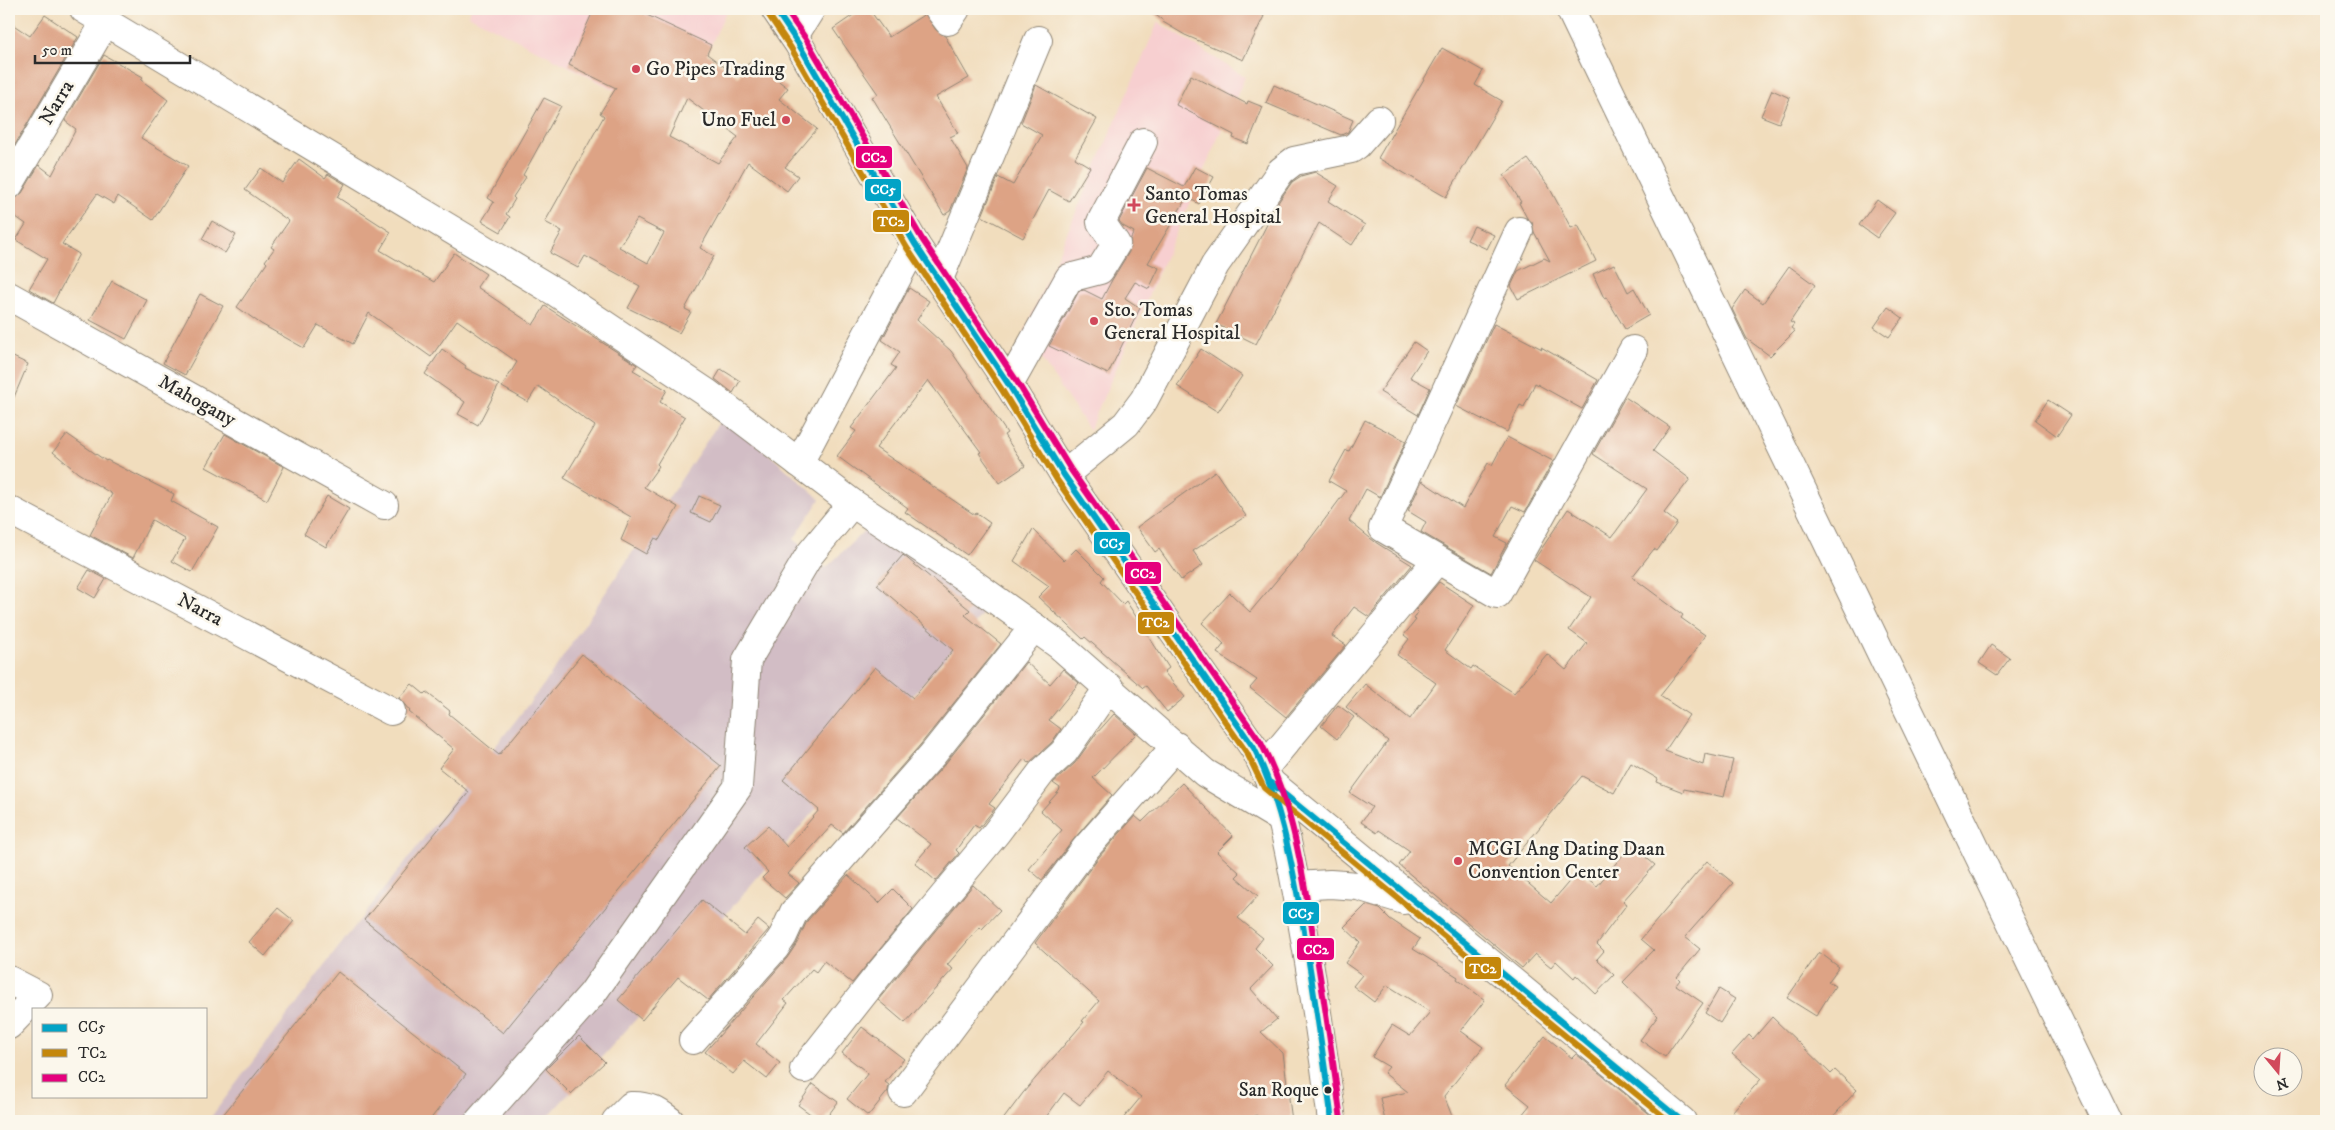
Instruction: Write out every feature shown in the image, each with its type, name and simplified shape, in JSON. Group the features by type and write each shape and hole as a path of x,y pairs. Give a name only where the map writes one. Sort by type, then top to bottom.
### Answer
{"main road":[{"path":"775,9 794,36 915,244 1009,385 1064,475 1254,748 1268,775 1282,819 1296,886 1320,1030 1332,1121"},
{"path":"794,36 811,9"},
{"path":"939,9 948,21 956,9"},
{"path":"1570,9 2107,1121"},
{"path":"95,15 557,293 707,393 852,503 964,577 1034,627 1109,687 1205,773 1282,819"},
{"name":"Narra","path":"9,185 95,15"},
{"path":"939,279 1038,40"},
{"path":"1064,475 1126,424 1144,400 1215,265 1281,171 1294,161 1351,149 1357,145 1379,120"},
{"path":"1009,385 1069,278 1100,270 1116,244 1101,222 1143,142"},
{"path":"1518,231 1383,528 1497,594 1633,350"},
{"path":"799,463 915,244"},
{"name":"Mahogany","path":"9,296 384,506"},
{"path":"479,1121 592,994 738,787 747,660 810,554 852,503"},
{"name":"Narra","path":"9,510 391,711"},
{"path":"1268,775 1437,560"},
{"path":"693,1040 775,948 794,912 933,754 1034,627"},
{"path":"804,1068 996,833 1042,772 1064,752 1109,687"},
{"path":"903,1092 1086,848 1176,746"},
{"path":"1268,775 1419,905 1682,1121"},
{"path":"1296,886 1330,884 1358,886 1419,905"},
{"path":"9,980 38,995 9,1024"},
{"path":"616,1121 630,1106 644,1105 670,1121"}],"shaded area":[{"name":"Go Pipes Trading","path":"471,9 727,9 677,122 468,15"},
{"name":"Santo Tomas General Hospital","path":"1158,22 1245,77 1089,430 1024,333"},
{"path":"724,415 820,499 794,539 826,568 873,522 990,605 638,1017 544,1121 208,1121 335,952 548,679"}],"building":[{"path":"594,9 634,9 711,45 707,54 738,77 751,60 788,88 779,99 817,129 785,167 798,176 787,191 748,162 700,248 714,256 685,309 691,312 679,333 628,308 640,286 585,256 578,268 550,253 562,231 545,222 604,116 600,113 616,88 569,65","holes":["687,98 738,137 718,163 669,137","637,219 664,233 648,263 619,247"]},
{"path":"862,9 869,9 889,37 925,14 936,30 945,36 969,78 936,97 958,133 950,137 968,168 950,211 944,215 872,97 878,94 833,29"},
{"path":"1147,9 1249,9 1264,16 1243,60 1185,35 1163,22"},
{"path":"45,15 78,37 9,155 9,22 30,36"},
{"path":"1442,48 1483,71 1475,85 1502,101 1446,197 1378,158"},
{"path":"104,55 143,77 141,80 168,100 141,138 188,166 153,220 118,196 114,204 97,194 62,244 79,254 53,303 29,289 47,259 16,240 26,224 9,212 9,202 22,193 39,165 52,175 76,129 65,121"},
{"path":"1191,75 1247,104 1248,101 1263,107 1248,144 1233,138 1234,135 1176,105"},
{"path":"1036,85 1097,119 1075,158 1090,167 1069,201 1049,190 1023,238 982,216 998,177 1013,185 1042,135 1021,123"},
{"path":"1274,85 1353,120 1348,132 1341,135 1266,103"},
{"path":"1772,90 1790,98 1779,123 1761,116"},
{"path":"544,98 561,106 523,175 526,177 513,197 515,199 506,214 510,217 501,232 482,221 494,202 488,198"},
{"path":"299,159 325,178 328,174 345,184 337,197 391,232 380,250 434,282 454,253 486,274 477,287 533,325 545,306 637,365 633,370 667,390 660,402 685,417 657,464 659,466 644,487 678,507 659,540 655,538 646,554 621,540 631,517 564,478 595,426 538,386 528,402 502,387 517,362 457,320 431,357 369,313 353,344 318,325 304,348 261,324 237,307 267,263 265,261 274,249 271,247 289,221 245,190 261,168 282,183"},
{"path":"1528,159 1549,187 1571,228 1578,225 1596,261 1518,299 1511,286 1518,271 1544,258 1550,261 1534,232 1532,222 1527,218 1519,203 1521,202 1504,175"},
{"path":"1195,167 1214,177 1199,204 1187,197 1148,263 1159,268 1149,289 1135,282 1125,298 1140,308 1108,374 1049,346 1079,291 1084,290 1102,299 1129,252 1130,240 1134,232 1123,226 1119,221 1147,168 1184,187"},
{"path":"1315,172 1338,186 1328,201 1365,225 1352,245 1319,223 1256,344 1216,324 1279,201 1292,182 1301,176"},
{"path":"1877,200 1895,213 1877,238 1859,225"},
{"path":"212,221 236,235 225,253 202,239"},
{"path":"1474,226 1494,235 1487,249 1467,240"},
{"path":"1614,264 1628,292 1634,288 1649,315 1625,329 1606,297 1604,298 1593,274"},
{"path":"1789,266 1815,285 1790,322 1794,324 1791,328 1795,331 1770,356 1747,339 1732,309 1745,290 1763,303"},
{"path":"112,281 147,300 126,339 90,320"},
{"path":"909,288 929,301 917,320 951,351 1007,433 1004,435 1025,466 1000,483 979,453 981,452 928,380 876,448 975,515 976,513 990,523 967,555 905,512 908,508 837,456 856,431 851,428 896,368 891,365 900,352 882,340"},
{"path":"200,294 223,306 185,375 163,363"},
{"path":"1888,307 1903,318 1889,337 1874,327"},
{"path":"1494,324 1542,349 1541,347 1598,380 1582,409 1535,383 1524,407 1520,405 1507,432 1456,406"},
{"path":"1414,342 1427,351 1410,377 1430,388 1418,415 1380,392"},
{"path":"442,349 466,366 465,368 499,385 478,425 458,414 465,402 425,374"},
{"path":"1201,349 1242,376 1218,412 1177,386"},
{"path":"9,355 28,364 9,409"},
{"path":"721,369 740,381 733,393 715,379"},
{"path":"1625,397 1670,427 1653,451 1690,479 1664,513 1677,523 1657,551 1654,549 1632,577 1683,615 1681,618 1705,635 1690,658 1660,696 1689,715 1665,751 1703,765 1705,754 1733,760 1724,797 1684,789 1683,792 1657,782 1658,779 1631,763 1614,793 1582,776 1508,866 1551,903 1578,871 1597,886 1631,845 1655,865 1623,901 1627,904 1597,944 1604,951 1597,959 1614,975 1596,994 1576,975 1574,978 1556,961 1551,967 1535,954 1522,968 1399,865 1410,851 1379,830 1377,833 1361,822 1372,807 1350,793 1388,741 1346,707 1365,684 1410,719 1436,683 1397,655 1409,639 1404,635 1416,620 1414,619 1418,612 1416,610 1439,582 1474,605 1445,650 1471,669 1473,666 1514,693 1547,654 1566,670 1587,643 1569,630 1591,597 1534,560 1568,509 1612,537 1647,489 1593,454"},
{"path":"2048,400 2071,415 2057,436 2035,420"},
{"path":"1365,420 1406,441 1380,497 1366,489 1349,521 1375,542 1412,565 1369,617 1354,607 1332,636 1346,645 1286,717 1250,688 1257,680 1217,653 1224,644 1202,623 1230,593 1250,612 1302,550 1346,491 1329,481 1346,450 1349,451"},
{"path":"67,434 106,461 174,494 171,501 218,527 192,572 172,561 185,539 152,520 133,558 90,535 112,494 78,473 53,452"},
{"path":"225,434 284,467 267,500 206,467"},
{"path":"1507,437 1553,461 1525,512 1512,506 1495,537 1507,543 1491,573 1421,532 1426,522 1408,511 1422,481 1463,508 1488,463 1492,465"},
{"path":"1215,471 1246,516 1193,551 1203,565 1181,580 1159,549 1155,552 1137,527"},
{"path":"327,496 349,509 326,547 304,534"},
{"path":"699,496 720,505 711,522 691,513"},
{"path":"1033,529 1064,561 1076,549 1104,577 1101,581 1123,604 1126,601 1169,668 1164,672 1185,697 1167,712 1146,686 1143,688 1085,637 1083,639 1038,597 1049,586 1014,561"},
{"path":"903,555 970,610 965,615 1001,644 921,744 843,833 832,825 788,874 799,883 785,898 762,878 768,872 745,847 768,826 787,847 819,810 783,780 875,667 913,698 953,650 877,585"},
{"path":"89,570 106,579 95,598 78,588"},
{"path":"1991,645 2010,658 1997,675 1979,663"},
{"path":"582,654 721,766 503,1033 364,920 469,792 439,768 454,749 409,712 399,698 412,684 424,694 426,692 450,711 449,714 499,755"},
{"path":"1026,662 1050,684 1063,669 1079,683 1049,720 1061,729 1052,742 1029,763 1024,759 989,804 995,808 979,828 974,825 956,850 959,853 936,881 915,863 931,844 897,818 945,764"},
{"path":"1338,705 1354,717 1337,739 1321,726"},
{"path":"1114,714 1136,734 1093,778 1112,795 1042,880 1029,869 1062,830 1041,811 1059,791 1060,788 1053,783 1075,763 1096,734"},
{"path":"1182,783 1233,836 1217,852 1240,873 1236,877 1258,896 1238,918 1263,938 1255,948 1273,966 1251,989 1277,1019 1261,1032 1283,1053 1292,1121 1263,1121 1256,1115 1250,1121 1121,1121 1141,1097 1108,1071 1080,1105 1064,1093 1043,1121 1002,1121 1023,1093 1084,1022 1082,1021 1099,1001 1035,943 1098,858 1135,816 1142,822"},
{"path":"1707,861 1733,883 1685,937 1700,949 1677,977 1680,980 1676,985 1703,1003 1665,1057 1640,1040 1658,1016 1623,982 1654,950 1641,939"},
{"path":"848,875 879,903 893,889 913,909 852,983 824,961 816,972 812,969 784,1000 788,1003 756,1044 780,1063 767,1079 744,1061 733,1074 705,1052 787,958 797,943 807,921"},
{"path":"973,885 1000,910 982,929 980,927 947,965 953,969 905,1023 878,1000"},
{"path":"702,900 745,935 758,920 769,929 708,1000 678,977 642,1020 618,1000"},
{"path":"1366,905 1380,909 1390,919 1420,939 1413,949 1458,977 1457,979 1485,1000 1461,1031 1483,1047 1444,1096 1454,1121 1385,1121 1380,1098 1408,1092 1384,1073 1389,1067 1372,1057 1392,1025 1410,1036 1430,1012 1387,985 1374,1002 1353,986 1362,975 1345,963 1360,942 1344,927"},
{"path":"278,908 294,921 265,956 249,942"},
{"path":"1819,952 1839,967 1828,982 1835,986 1816,1016 1787,998"},
{"path":"338,972 466,1074 429,1121 218,1121"},
{"path":"1719,989 1735,999 1720,1023 1705,1013"},
{"path":"1772,1017 1831,1074 1835,1070 1857,1090 1829,1121 1742,1121 1732,1112 1761,1079 1732,1054 1749,1035 1753,1039"},
{"path":"862,1027 904,1059 885,1082 889,1085 888,1091 868,1116 847,1099 868,1073 842,1053"},
{"path":"579,1036 605,1062 571,1094 546,1069"},
{"path":"1545,1036 1572,1058 1576,1054 1658,1121 1517,1121 1530,1105 1505,1085"},
{"path":"813,1084 838,1102 824,1121 820,1121 798,1105"}],"transit line":[{"name":"CC5","path":"775,9 798,43 915,244 1009,385 1064,475 1254,748 1278,810 1294,875 1332,1121"},
{"name":"CC2","path":"785,9 806,39 922,239 1016,380 1071,470 1261,743 1287,806 1298,850 1323,993 1341,1120"},
{"name":"TC2","path":"768,14 791,48 907,248 1002,390 1057,480 1247,753 1264,788 1669,1121"},
{"name":"CC5","path":"1271,783 1682,1121"}],"place":[{"name":"Go Pipes Trading","path":"636,69"},
{"name":"Uno Fuel","path":"786,120"},
{"name":"Santo Tomas General Hospital","path":"1134,205"},
{"name":"Sto. Tomas General Hospital","path":"1094,321"},
{"name":"MCGI Ang Dating Daan Convention Center","path":"1458,861"},
{"name":"San Roque","path":"1328,1090"}]}
